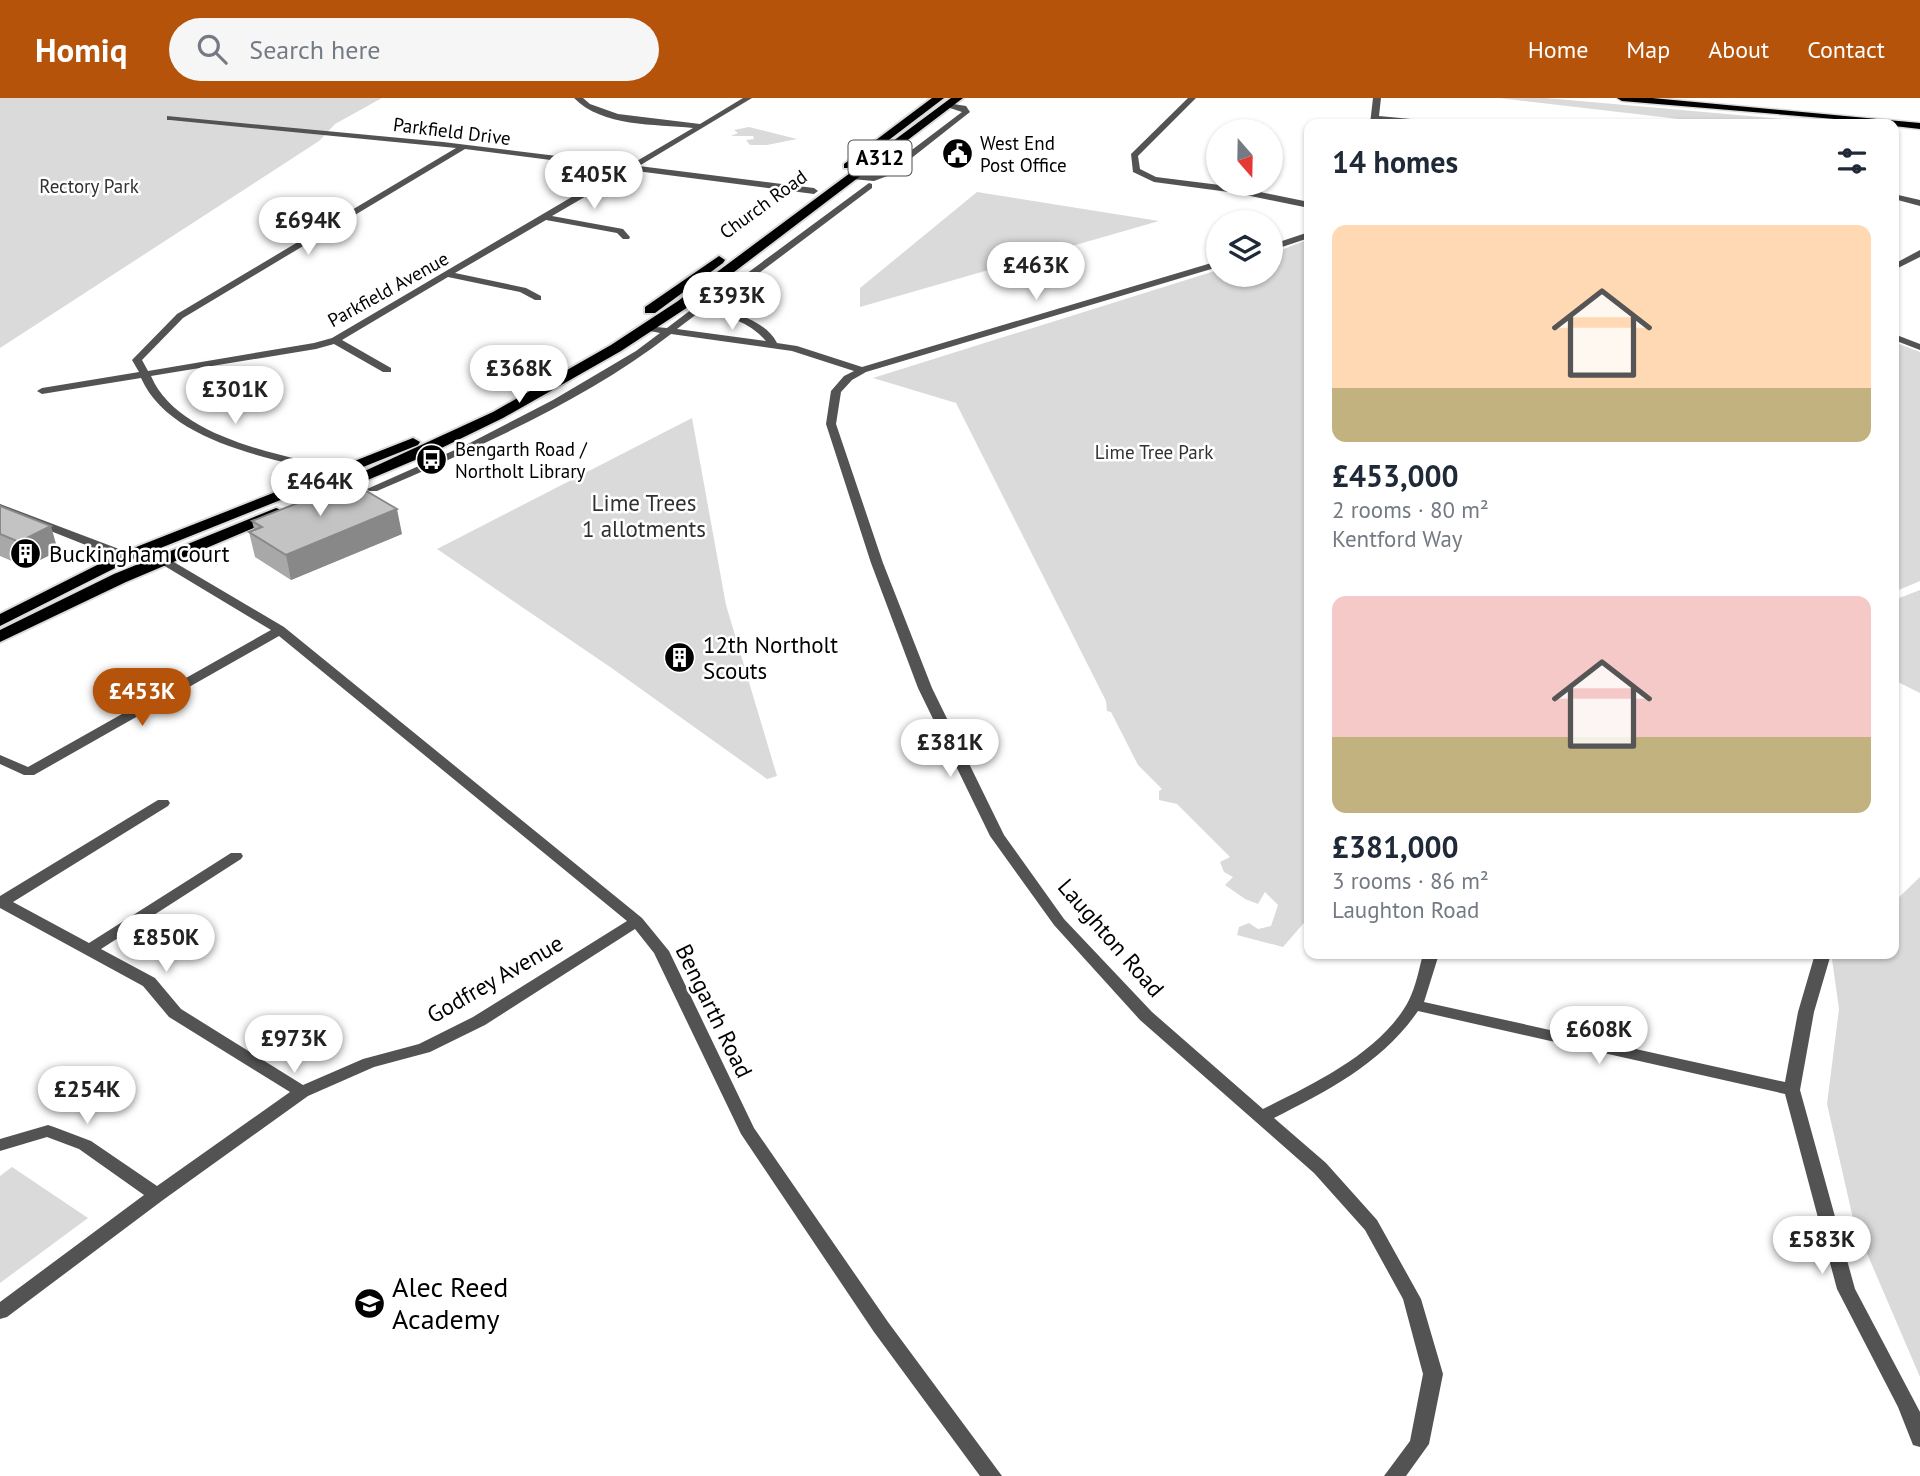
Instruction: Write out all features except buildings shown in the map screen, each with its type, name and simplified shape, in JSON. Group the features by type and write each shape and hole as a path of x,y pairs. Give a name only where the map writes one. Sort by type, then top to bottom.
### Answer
{"highway":[{"name":"Church Road","path":"0,638 85,594 162,559 358,480 450,439 561,380 683,304 854,177 949,101"},
{"name":"Church Road","path":"0,621 127,556 406,445 481,409 599,343 664,301 814,191 949,101"}],"main road":[{"path":"1622,98 1846,119"},
{"path":"1899,124 1920,126"}],"street":[{"path":"578,98 583,106 604,114 701,126"},
{"path":"631,168 748,98"},
{"path":"1192,98 1134,156 1136,170 1153,179 1236,190 1304,204"},
{"path":"1375,119 1377,98"},
{"name":"Church Road","path":"854,177 870,178 887,173 966,112 963,107 949,101"},
{"name":"Parkfield Drive","path":"170,117 462,148 814,191"},
{"path":"337,472 205,433 168,409 156,397 147,374 137,360 180,316 462,148"},
{"name":"Parkfield Avenue","path":"42,391 335,341 585,193 619,167"},
{"path":"373,489 451,456 618,367 670,332 671,328 695,311 707,307 869,186"},
{"path":"1899,198 1920,203"},
{"path":"545,217 620,231 626,237"},
{"path":"1283,244 1304,237"},
{"path":"1915,261 1920,253"},
{"path":"648,328 806,351 862,370 1206,268"},
{"path":"449,275 523,290 538,298"},
{"path":"683,304 707,307 743,320 769,336 774,345"},
{"path":"1899,340 1920,347"},
{"path":"335,341 387,370"},
{"name":"Laughton Road","path":"862,370 848,378 835,391 831,424 877,564 925,688 997,836 1059,922 1138,1006 1320,1168 1371,1225 1412,1299 1433,1374 1419,1444 1394,1476"},
{"path":"0,507 115,552"},
{"name":"Bengarth Road","path":"162,559 280,630 637,921 661,951 747,1130 881,1327 992,1476"},
{"path":"0,759 29,772 280,630"},
{"path":"1,902 163,803"},
{"path":"92,949 236,856"},
{"path":"1,902 149,982 175,1013 302,1092"},
{"name":"Godfrey Avenue","path":"0,1312 157,1195 302,1092 369,1063 424,1048 479,1021 637,921"},
{"path":"1262,1117 1334,1080 1385,1041 1415,1004 1429,959"},
{"path":"1822,959 1806,1012 1791,1090 1846,1289 1908,1406 1920,1439"},
{"path":"1415,1004 1791,1090"},
{"path":"0,1145 48,1131 85,1146 157,1195"}],"green space":[{"name":"Rectory Park","path":"0,98 382,98 335,124 319,141 0,348"},
{"path":"1499,98 1546,98 1783,119 1679,119"},
{"path":"749,127 797,139 767,145 750,145 746,140 754,139 753,136 731,136 738,133 734,130"},
{"path":"977,192 1159,221 860,307 860,288"},
{"name":"Lime Tree Park","path":"1304,241 1304,923 1283,947 1237,935 1239,927 1249,923 1258,929 1271,926 1278,905 1265,892 1258,904 1245,899 1225,885 1233,877 1224,872 1220,862 1230,857 1177,804 1159,800 1159,791 1162,789 1138,765 1111,712 1107,711 1106,701 956,403 873,378 1206,274 1206,287 1283,287 1283,249"},
{"path":"1899,344 1920,352 1920,581 1899,590"},
{"name":"Lime Trees 1 allotments","path":"692,418 726,605 777,776 767,779 613,669 437,549"},
{"path":"1920,590 1920,693 1899,682 1899,598"},
{"path":"1920,877 1920,1377 1854,1223 1827,1104 1839,1009 1832,959 1899,959 1899,897"},
{"path":"12,1167 88,1218 0,1283 0,1176"}],"place":[{"name":"West End Post Office","path":"957,154"},
{"name":"Bengarth Road / Northolt Library","path":"432,460"},
{"name":"Buckingham Court","path":"26,554"},
{"name":"12th Northolt Scouts","path":"680,658"},
{"name":"Alec Reed Academy","path":"369,1303"}]}
